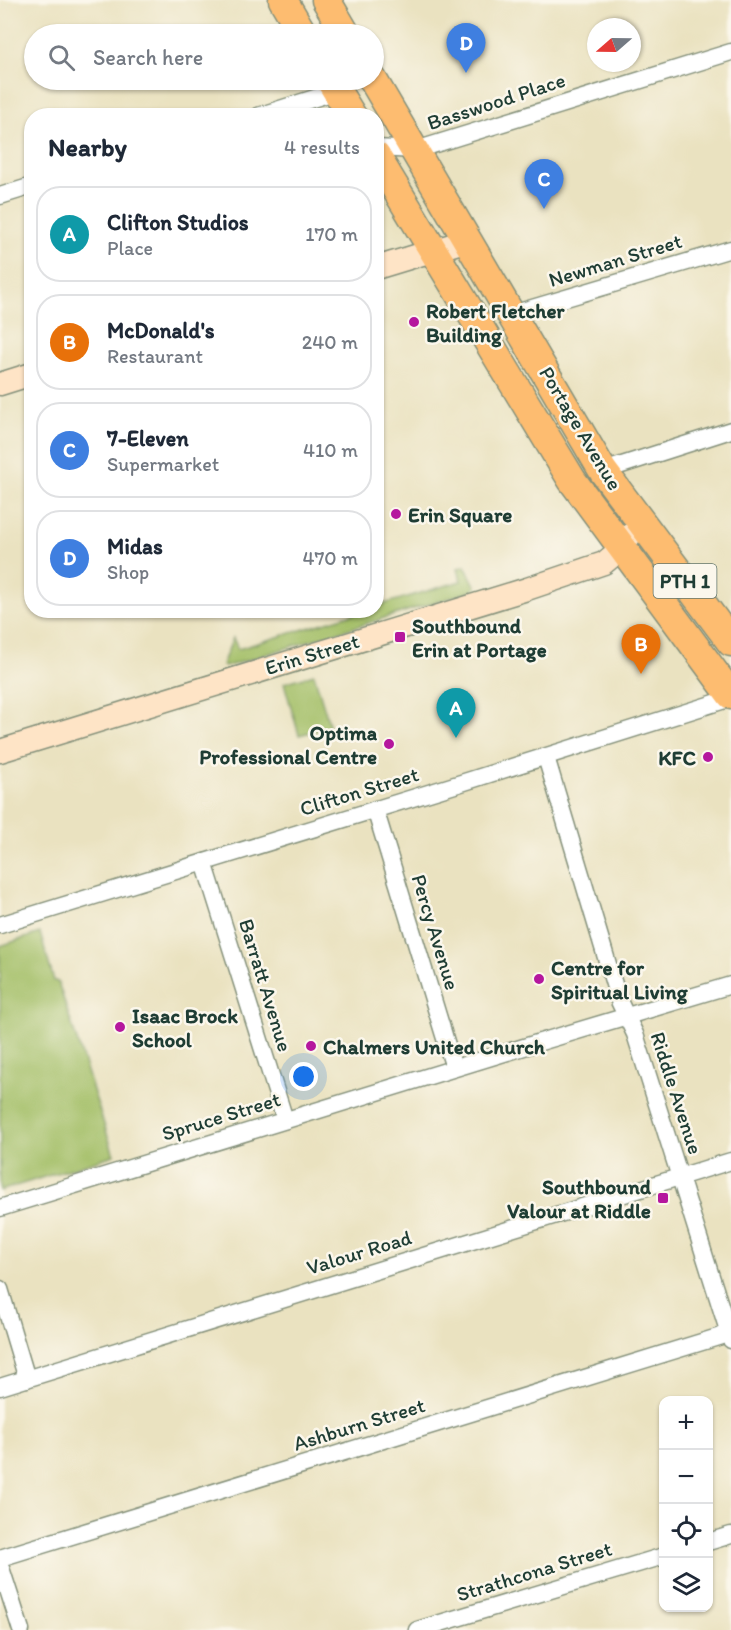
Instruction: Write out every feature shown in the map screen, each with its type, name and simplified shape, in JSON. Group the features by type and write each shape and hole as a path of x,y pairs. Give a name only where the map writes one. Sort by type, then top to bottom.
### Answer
{"highway":[{"path":"282,0 297,24"},
{"path":"326,0 340,24"},
{"path":"337,90 347,108"},
{"name":"Portage Avenue","path":"379,90 603,471 731,642"},
{"name":"Portage Avenue","path":"384,169 572,480 731,697"}],"main road":[{"path":"384,266 468,240"},
{"path":"0,384 24,376"},
{"name":"Erin Street","path":"0,751 527,589 604,563 622,548 640,520"}],"street":[{"name":"Basswood Place","path":"384,148 416,150 731,52"},
{"path":"278,108 322,90"},
{"path":"0,196 24,188"},
{"name":"Newman Street","path":"512,314 731,249"},
{"path":"603,471 731,430"},
{"name":"Clifton Street","path":"0,925 546,757 731,697"},
{"name":"Riddle Avenue","path":"546,757 620,1000 635,1034 730,1336"},
{"name":"Percy Avenue","path":"375,810 454,1068"},
{"name":"Barratt Avenue","path":"204,862 285,1120"},
{"name":"Spruce Street","path":"0,1208 731,985"},
{"name":"Valour Road","path":"0,1387 731,1161"},
{"path":"0,1289 27,1378"},
{"name":"Ashburn Street","path":"0,1558 730,1336"},
{"path":"713,1540 731,1535"},
{"name":"Strathcona Street","path":"417,1630 659,1557"},
{"path":"0,1565 21,1630"}],"green space":[{"path":"465,566 476,587 472,591 225,667 222,665 233,638 238,649 340,618 384,618 384,604 461,581 458,568"},
{"path":"314,674 330,727 299,735 284,683"},
{"path":"40,933 54,981 58,982 114,1155 0,1191 0,946"}],"place":[{"name":"Midas","path":"466,73"},
{"name":"7-Eleven","path":"544,209"},
{"name":"Robert Fletcher Building","path":"414,322"},
{"name":"Erin Square","path":"396,514"},
{"name":"Southbound Erin at Portage","path":"400,637"},
{"name":"McDonald's","path":"641,674"},
{"name":"Clifton Studios","path":"456,738"},
{"name":"Optima Professional Centre","path":"389,744"},
{"name":"KFC","path":"708,757"},
{"name":"Centre for Spiritual Living","path":"539,979"},
{"name":"Isaac Brock School","path":"120,1027"},
{"name":"Chalmers United Church","path":"311,1046"},
{"name":"Southbound Valour at Riddle","path":"663,1198"}]}
